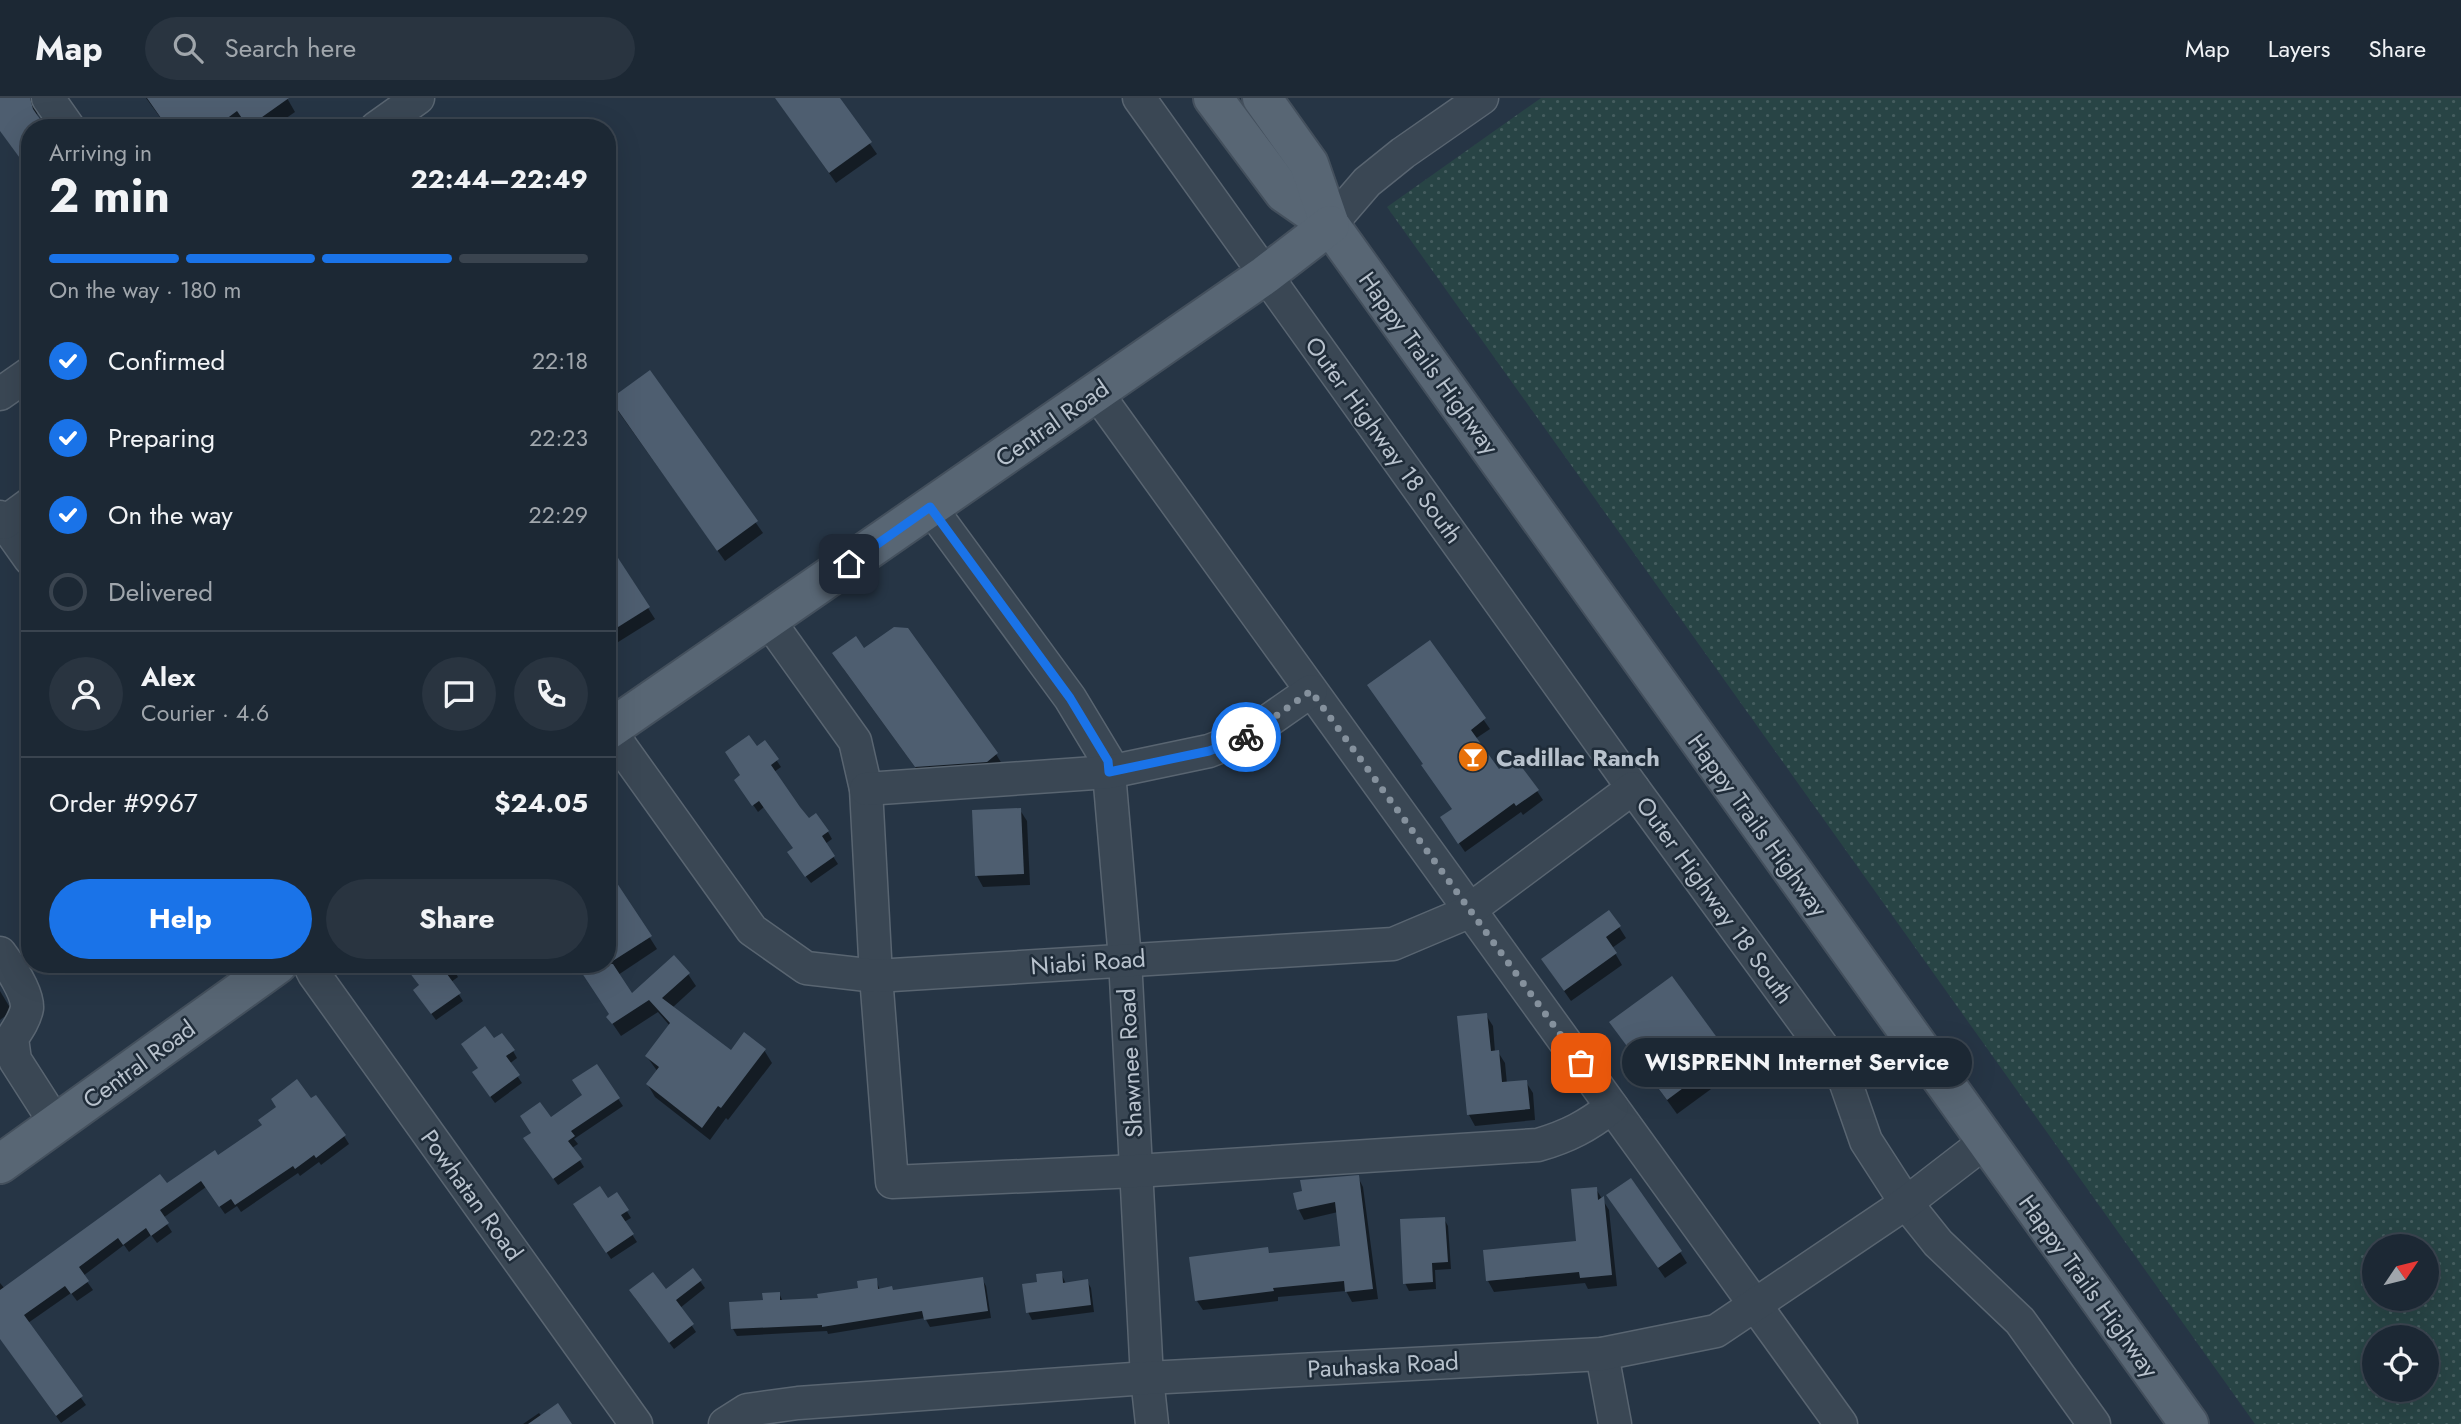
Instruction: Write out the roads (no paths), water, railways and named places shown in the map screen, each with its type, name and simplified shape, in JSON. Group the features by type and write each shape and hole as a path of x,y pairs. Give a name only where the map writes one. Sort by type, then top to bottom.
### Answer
{"main road":[{"name":"Happy Trails Highway","path":"1213,98 1284,193 1330,225"},
{"name":"Happy Trails Highway","path":"1262,98 1309,164 1330,225 2189,1424"},
{"name":"Central Road","path":"616,726 1265,275 1330,225"},
{"name":"Central Road","path":"0,1164 266,973"}],"street":[{"path":"48,98 63,119"},
{"path":"389,119 418,98"},
{"name":"Outer Highway 18 South","path":"1139,98 1633,788 1843,1075 1866,1141 1906,1203 1938,1243 2020,1321 2094,1424"},
{"name":"Central Road","path":"1330,225 1367,182 1403,153 1482,98"},
{"path":"0,394 21,379"},
{"path":"1096,392 1841,1424"},
{"name":"Shawnee Road","path":"930,507 1070,698 1108,761 1125,959 1147,1378 1152,1424"},
{"path":"21,509 2,520 21,546"},
{"path":"769,621 855,741 866,789 876,976 892,1182 1136,1171 1538,1145 1566,1137 1612,1107"},
{"path":"866,789 1109,772 1209,751 1245,737 1311,691"},
{"name":"Niabi Road","path":"616,742 752,930 806,968 876,976 1393,944 1470,910 1633,788"},
{"path":"0,953 23,992 27,1006 22,1023 12,1038 15,1060 56,1124"},
{"name":"Powhatan Road","path":"314,973 636,1424"},
{"name":"Pauhaska Road","path":"725,1424 747,1410 798,1403 1147,1378 1602,1354 1716,1331 1906,1203 1985,1142"},
{"path":"1602,1354 1615,1424"}],"place":[{"name":"Cadillac Ranch","path":"1473,757"},
{"name":"WISPRENN Internet Service","path":"1581,1063"}]}
